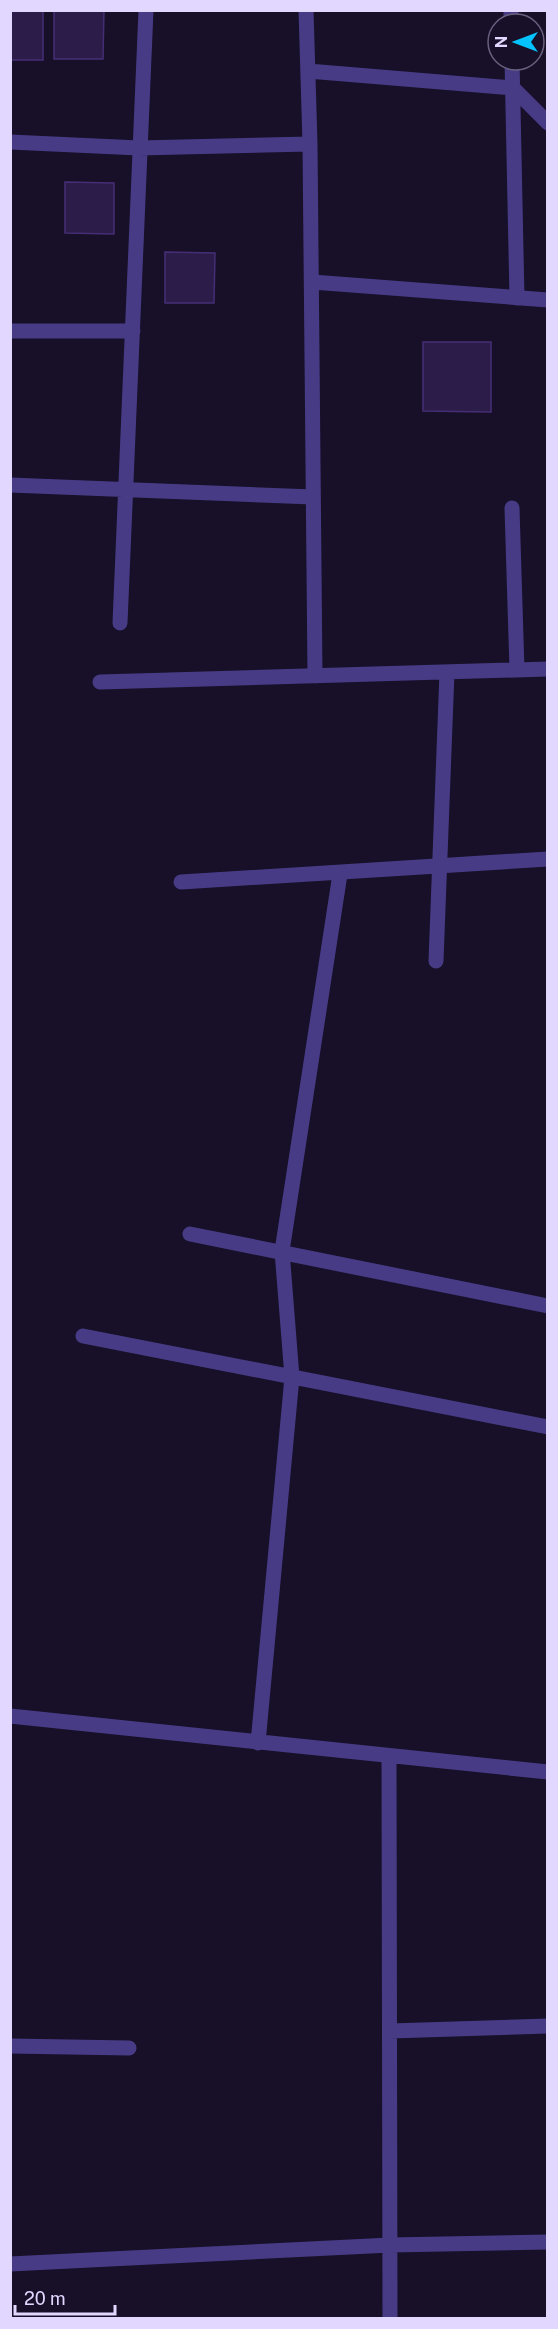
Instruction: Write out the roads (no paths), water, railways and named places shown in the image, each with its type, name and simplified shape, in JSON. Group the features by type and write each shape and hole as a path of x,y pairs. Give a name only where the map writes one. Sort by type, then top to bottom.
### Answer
{"street":[{"path":"120,623 147,10"},
{"path":"306,10 312,282 315,676"},
{"path":"308,72 513,88 548,123"},
{"path":"512,72 517,298"},
{"path":"10,142 140,148 310,144"},
{"path":"312,282 548,300"},
{"path":"10,331 133,331"},
{"path":"10,485 313,496"},
{"path":"512,508 517,670"},
{"path":"100,682 548,669"},
{"path":"436,961 447,672"},
{"path":"181,882 340,874 548,859"},
{"path":"258,1743 292,1377 282,1251 340,874"},
{"path":"190,1234 548,1305"},
{"path":"83,1336 548,1427"},
{"path":"10,1716 548,1772"},
{"path":"389,1756 390,2319"},
{"path":"390,2031 548,2026"},
{"path":"10,2046 129,2048"},
{"path":"10,2264 390,2245 548,2242"}]}
